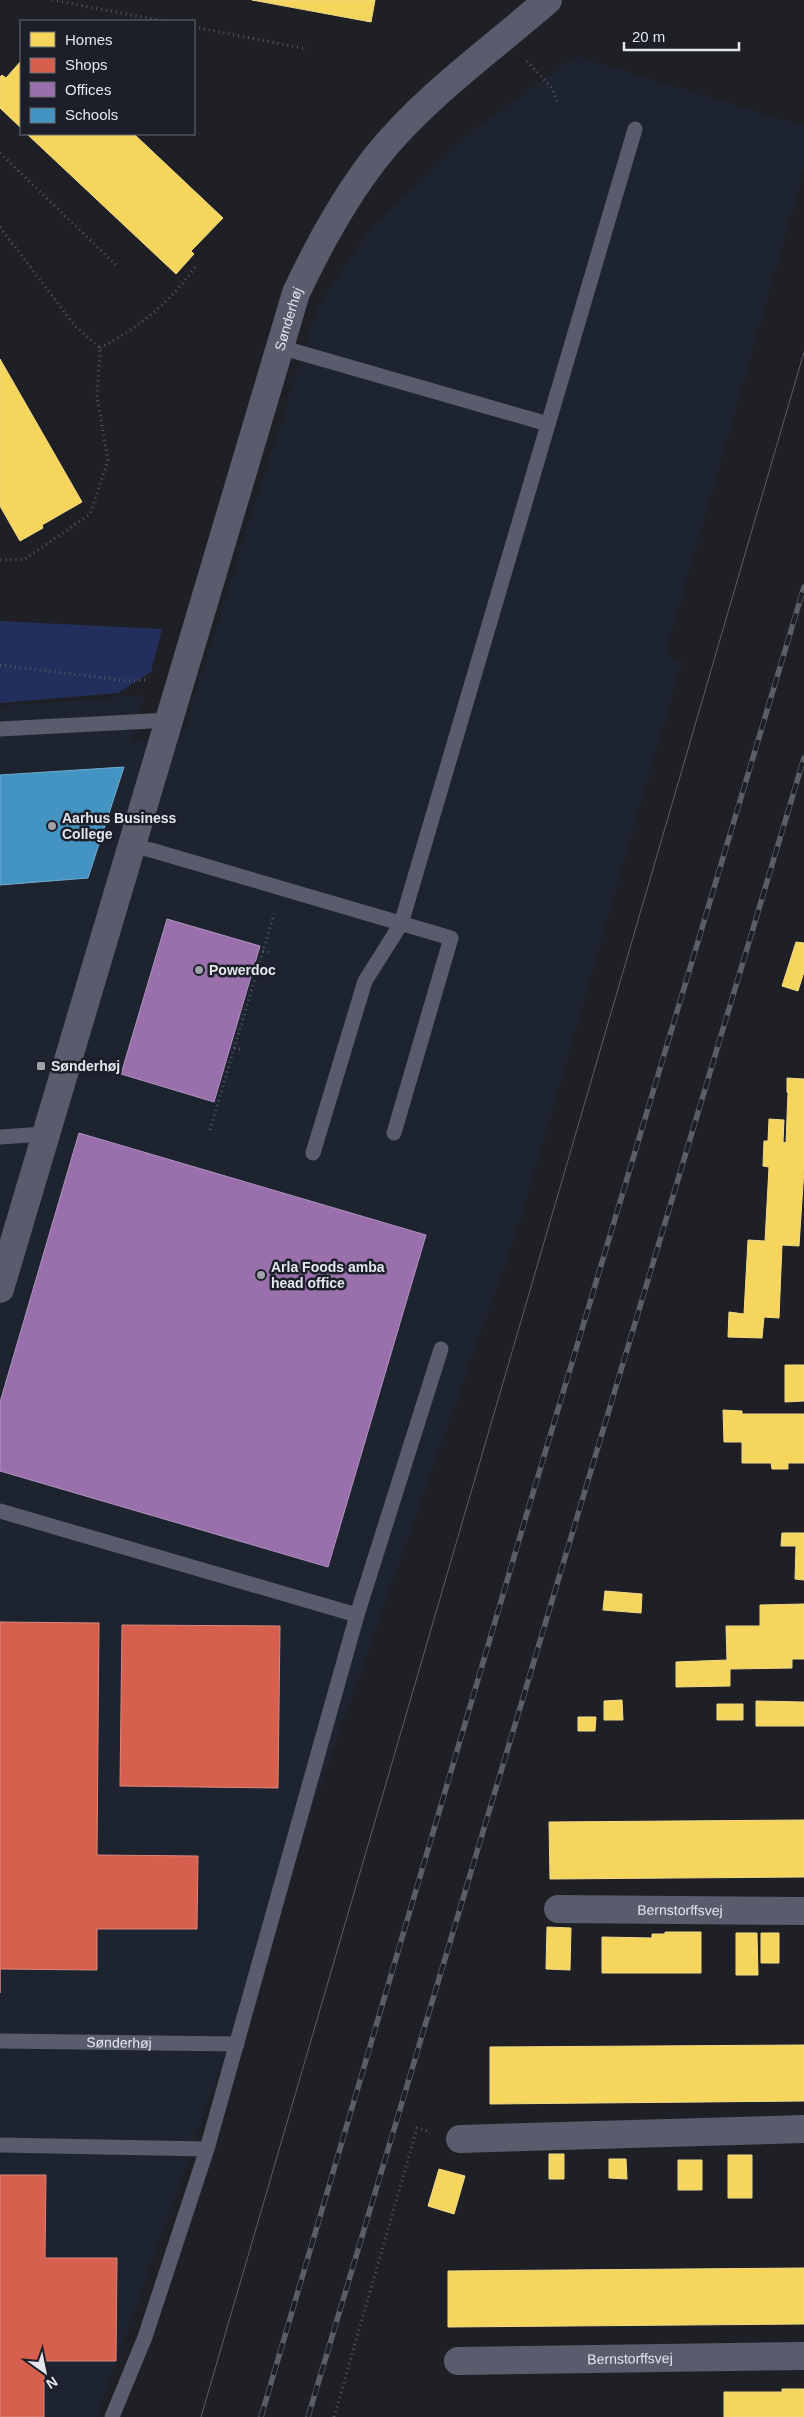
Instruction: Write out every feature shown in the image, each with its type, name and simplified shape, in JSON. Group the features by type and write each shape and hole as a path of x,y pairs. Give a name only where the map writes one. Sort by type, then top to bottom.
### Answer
{"street":[{"name":"Sønderhøj","path":"131,846 182,683 296,293 318,246 347,196 378,155 412,118 548,0"},
{"path":"0,1289 131,846"},
{"name":"Bernstorffsvej","path":"558,1909 804,1910"},
{"path":"460,2139 804,2129"},
{"name":"Bernstorffsvej","path":"458,2361 804,2356"}],"lane":[{"path":"313,1153 365,981 401,924 636,129"},
{"path":"280,347 548,424"},
{"path":"0,729 170,720"},
{"path":"131,846 151,850 281,890 451,938 394,1133"},
{"path":"0,1136 45,1134"},
{"path":"112,2417 145,2337 206,2149 357,1615 441,1349"},
{"path":"0,1511 357,1615"},
{"name":"Sønderhøj","path":"0,2041 237,2044"},
{"path":"0,2145 206,2149"}],"path":[{"path":"52,0 158,20"},
{"path":"195,27 307,49"},
{"path":"522,56 552,88 558,104"},
{"path":"0,153 118,267"},
{"path":"0,226 75,326 100,348"},
{"path":"100,348 132,331 179,290 195,267"},
{"path":"0,560 25,559 90,514 108,460 97,397 100,348"},
{"path":"0,666 129,681 157,680 182,683"},
{"path":"210,1130 281,890"},
{"path":"263,951 272,953"},
{"path":"234,1048 242,1050"},
{"path":"334,2417 417,2128"}],"shaded area":[{"path":"575,56 804,126 804,171 665,655 682,661 520,1222 97,2417 0,2417 0,706 144,695 132,742 181,739 317,308 370,229 469,134"},
{"path":"0,621 162,629 151,672 118,693 0,703"}],"building: Homes":[{"path":"252,0 375,0 371,22"},
{"path":"20,62 20,127 0,108 0,77 2,75 6,78"},
{"path":"28,135 135,135 223,218 191,251 194,254 176,274"},
{"path":"0,359 82,502 42,525 43,528 20,541 0,506"},
{"path":"796,942 804,943 804,972 798,991 782,986"},
{"path":"787,1078 804,1079 804,1169 799,1246 782,1245 779,1318 764,1317 762,1338 728,1337 729,1312 744,1314 748,1240 765,1241 769,1167 763,1166 764,1141 768,1141 769,1119 784,1120 783,1142 786,1143"},
{"path":"785,1365 804,1365 804,1401 785,1402"},
{"path":"723,1410 742,1411 742,1414 804,1414 804,1463 788,1463 788,1469 772,1469 771,1463 742,1463 742,1442 724,1442"},
{"path":"782,1533 804,1533 804,1580 795,1579 796,1546 781,1546"},
{"path":"605,1591 642,1594 641,1613 603,1610"},
{"path":"804,1604 804,1659 792,1659 792,1668 730,1669 730,1686 676,1687 676,1662 727,1660 726,1626 760,1626 760,1605"},
{"path":"622,1700 623,1720 604,1720 604,1701"},
{"path":"756,1701 804,1702 804,1726 756,1726"},
{"path":"717,1704 743,1704 743,1720 717,1720"},
{"path":"578,1717 596,1717 595,1731 578,1731"},
{"path":"804,1820 804,1877 550,1879 549,1822"},
{"path":"547,1927 571,1928 570,1970 546,1969"},
{"path":"665,1932 701,1932 701,1973 602,1973 602,1937 652,1938 652,1934 665,1934"},
{"path":"736,1933 757,1933 758,1975 736,1975"},
{"path":"761,1933 779,1933 779,1963 761,1963"},
{"path":"804,2045 804,2101 490,2104 490,2047"},
{"path":"549,2154 564,2154 564,2179 549,2179"},
{"path":"728,2155 752,2155 752,2198 728,2198"},
{"path":"609,2159 626,2159 627,2179 609,2178"},
{"path":"678,2160 702,2160 702,2190 678,2190"},
{"path":"439,2169 465,2176 454,2214 428,2206"},
{"path":"804,2268 804,2324 448,2327 448,2271"},
{"path":"782,2389 804,2389 804,2417 724,2417 724,2392 782,2392"}],"building: Shops":[{"path":"0,1622 99,1623 97,1855 198,1856 197,1929 97,1929 97,1970 0,1969"},
{"path":"122,1625 280,1626 278,1788 120,1786"},
{"path":"0,2175 46,2175 45,2258 117,2258 116,2361 44,2361 44,2417 0,2417"}],"building: Offices":[{"path":"167,919 260,946 214,1102 121,1074"},
{"path":"79,1133 426,1235 328,1567 0,1471 0,1402"}],"building: Schools":[{"name":"Aarhus Business College","path":"124,767 88,878 0,885 0,775"}],"tram line":[{"path":"201,2417 804,352"}],"railway":[{"path":"261,2417 527,1513 804,587"},
{"path":"308,2417 804,758"}],"place":[{"name":"Aarhus Business College","path":"52,826"},
{"name":"Powerdoc","path":"199,970"},
{"name":"Sønderhøj","path":"41,1066"},
{"name":"Arla Foods amba head office","path":"261,1275"}]}
